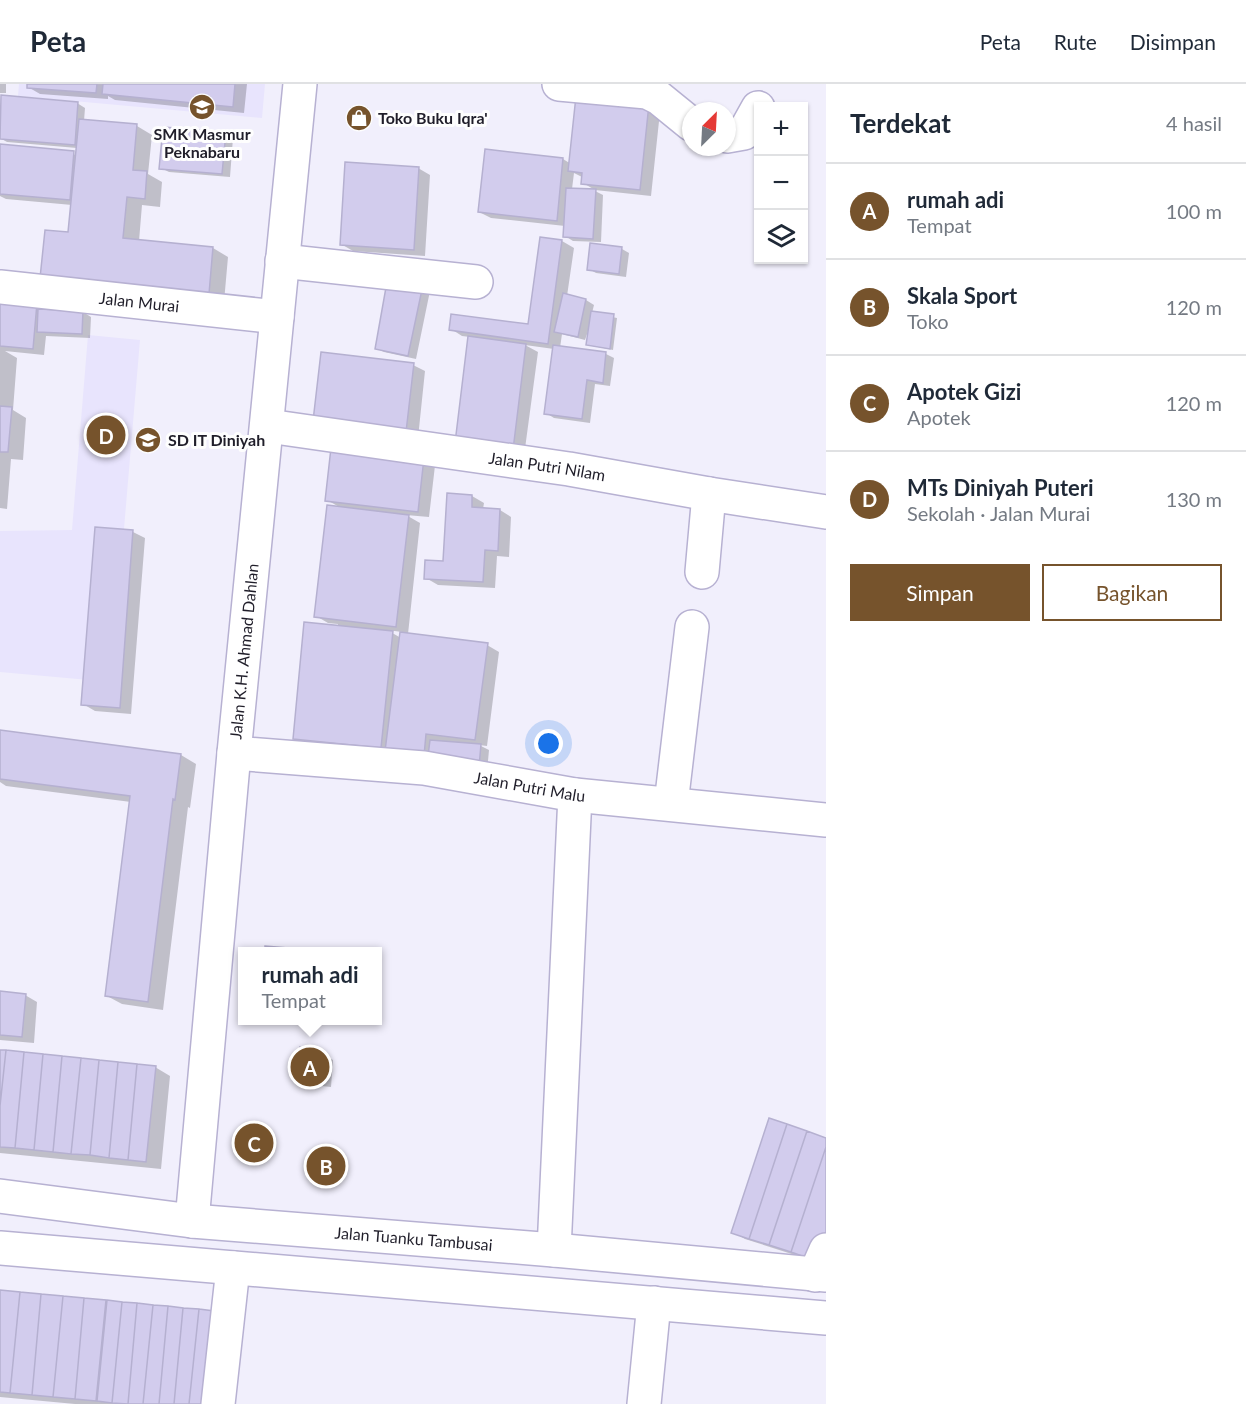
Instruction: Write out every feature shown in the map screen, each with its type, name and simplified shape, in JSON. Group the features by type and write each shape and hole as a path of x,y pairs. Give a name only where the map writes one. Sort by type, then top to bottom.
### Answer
{"main road":[{"name":"Jalan K.H. Ahmad Dahlan","path":"192,1221 234,753 300,84"},
{"path":"560,84 647,92 659,98 682,117"},
{"path":"744,124 771,84"},
{"path":"282,261 476,282"},
{"name":"Jalan Murai","path":"0,287 277,317"},
{"name":"Jalan Putri Nilam","path":"268,426 569,469 826,512"},
{"path":"702,572 709,494"},
{"path":"670,804 692,627"},
{"name":"Jalan Putri Malu","path":"234,753 424,768 575,795 826,820"},
{"path":"554,1250 575,795"},
{"name":"Jalan Tuanku Tambusai","path":"0,1197 192,1221 554,1250 822,1266"},
{"path":"0,1248 826,1318"},
{"path":"218,1404 233,1268"},
{"path":"644,1404 654,1303"}],"shaded area":[{"name":"SMK Masmur Peknabaru","path":"19,84 265,84 262,118 18,96"},
{"path":"88,335 140,340 111,682 0,672 0,531 72,530"}],"building":[{"path":"27,84 97,84 96,93 27,88"},
{"path":"103,84 235,84 233,107 102,94"},
{"path":"1,95 78,102 75,145 0,139"},
{"path":"576,96 649,104 640,190 581,184 582,173 568,171"},
{"path":"79,119 137,124 133,170 147,171 145,199 127,197 123,238 213,247 209,294 40,278 45,230 68,232"},
{"path":"163,127 226,132 222,174 159,169"},
{"path":"0,144 74,151 70,200 0,194"},
{"path":"485,149 563,158 557,221 478,212"},
{"path":"345,162 419,167 414,250 340,245"},
{"path":"566,188 596,189 593,239 563,237"},
{"path":"540,237 562,240 548,344 449,330 451,314 528,324"},
{"path":"590,243 622,247 619,274 587,270"},
{"path":"388,276 424,280 408,356 375,349"},
{"path":"563,293 586,299 578,337 554,332"},
{"path":"0,300 37,303 33,349 0,346"},
{"path":"38,309 83,311 82,334 37,332"},
{"path":"591,311 614,314 610,349 586,345"},
{"path":"468,336 526,344 513,450 455,443"},
{"path":"553,345 606,352 603,383 587,380 582,419 544,414"},
{"path":"321,352 414,363 406,432 313,421"},
{"path":"0,406 12,407 8,452 0,452"},
{"path":"332,439 425,449 418,512 325,501"},
{"path":"447,493 472,495 472,507 500,509 498,551 485,550 483,582 424,579 425,560 443,561"},
{"path":"327,505 409,515 396,627 314,617"},
{"path":"95,527 133,530 120,708 81,705"},
{"path":"304,622 393,631 381,748 293,739"},
{"path":"400,632 488,643 475,740 426,734 424,756 385,751"},
{"path":"0,730 181,754 175,800 173,799 148,1002 105,996 130,796 0,779"},
{"path":"430,740 481,744 479,768 427,764"},
{"path":"0,991 26,994 22,1037 0,1035"},
{"path":"300,1047 326,1054 323,1084 293,1080"},
{"path":"0,1050 6,1050 0,1106"},
{"path":"6,1050 24,1052 15,1148 0,1147 0,1106"},
{"path":"24,1052 43,1054 34,1150 15,1148"},
{"path":"43,1054 62,1056 53,1152 34,1150"},
{"path":"62,1056 81,1058 71,1154 53,1152"},
{"path":"81,1058 99,1060 90,1155 71,1154"},
{"path":"99,1060 118,1062 109,1158 90,1155"},
{"path":"118,1062 137,1064 128,1160 109,1158"},
{"path":"137,1064 156,1066 146,1162 128,1160"},
{"path":"769,1118 787,1124 749,1239 731,1233"},
{"path":"787,1124 807,1131 769,1245 749,1239"},
{"path":"807,1131 826,1138 826,1147 791,1252 769,1245"},
{"path":"826,1147 826,1239 816,1261 791,1252"},
{"path":"0,1290 20,1292 10,1393 0,1392"},
{"path":"20,1292 41,1294 32,1395 10,1393"},
{"path":"41,1294 63,1296 53,1397 32,1395"},
{"path":"63,1296 84,1298 75,1399 53,1397"},
{"path":"84,1298 106,1300 96,1401 75,1399"},
{"path":"107,1300 122,1302 112,1403 97,1401"},
{"path":"122,1302 137,1303 128,1404 112,1403"},
{"path":"137,1303 153,1305 143,1404 128,1404"},
{"path":"153,1305 168,1306 159,1404 143,1404"},
{"path":"168,1306 183,1308 174,1404 159,1404"},
{"path":"183,1308 199,1309 189,1404 174,1404"},
{"path":"199,1309 214,1311 205,1404 189,1404"}],"place":[{"name":"SMK Masmur Peknabaru","path":"202,107"},
{"name":"Toko Buku Iqra'","path":"359,118"},
{"name":"MTs Diniyah Puteri","path":"106,435"},
{"name":"SD IT Diniyah","path":"148,440"},
{"name":"rumah adi","path":"310,1067"},
{"name":"Apotek Gizi","path":"254,1143"},
{"name":"Skala Sport","path":"326,1166"}]}
